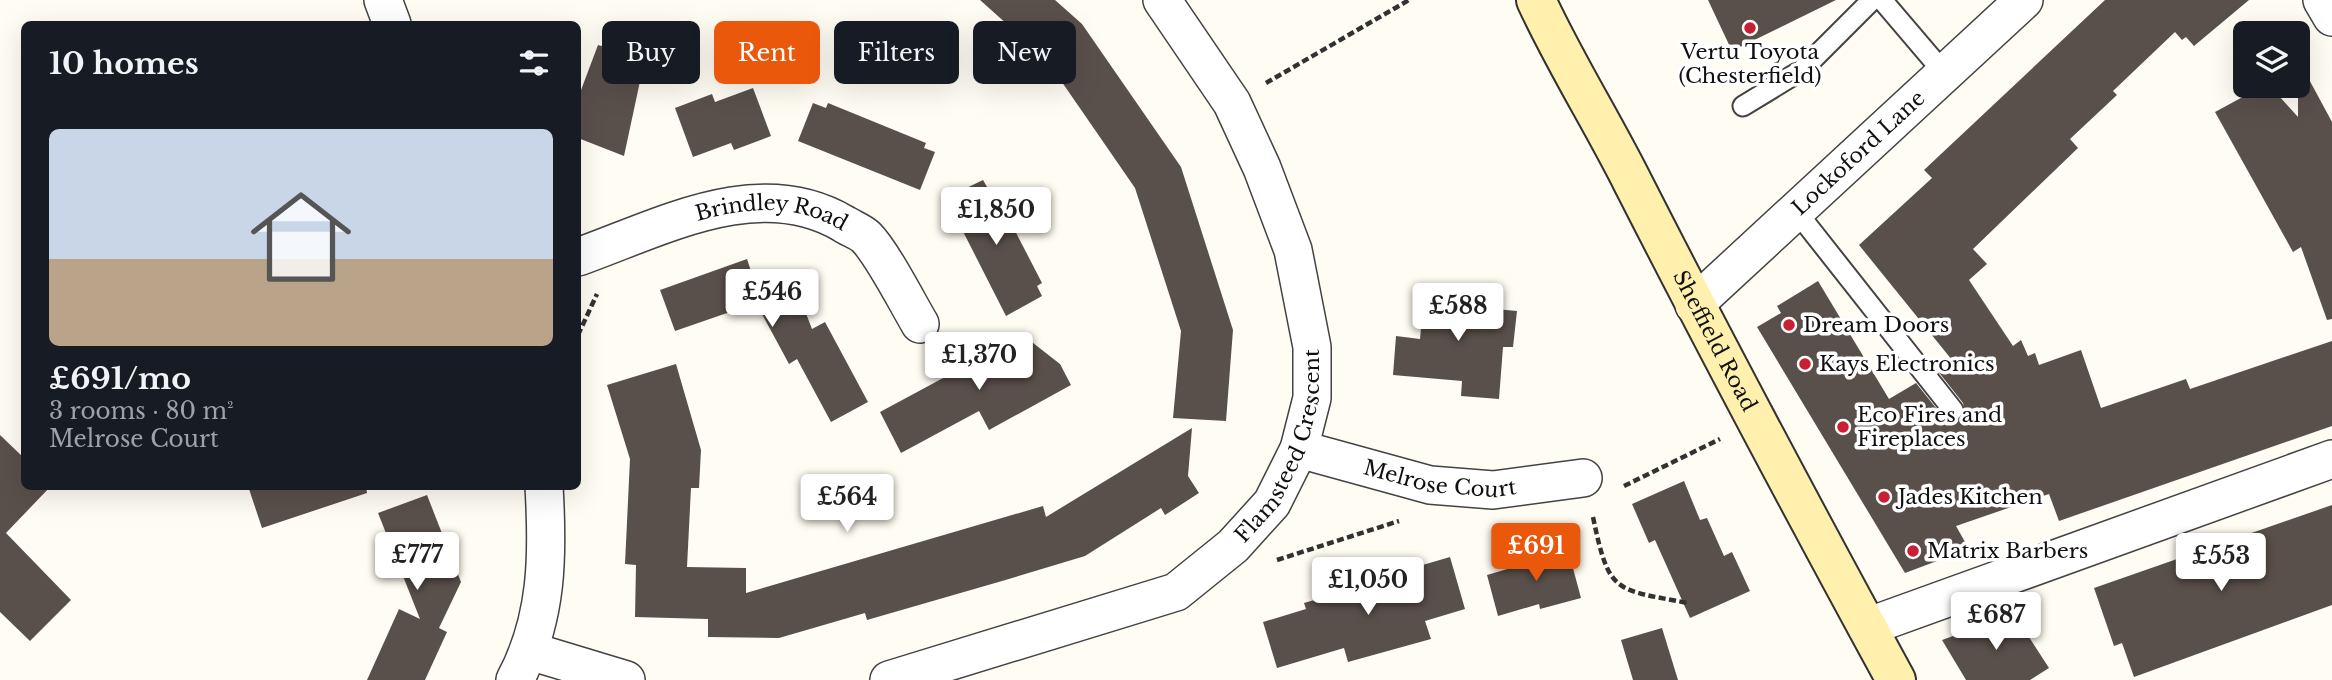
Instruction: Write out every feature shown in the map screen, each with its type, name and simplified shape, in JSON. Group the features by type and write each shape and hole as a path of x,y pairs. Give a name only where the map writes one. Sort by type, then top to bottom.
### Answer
{"main road":[{"name":"Sheffield Road","path":"1536,0 1560,53 1627,171 1694,304 1896,680"}],"street":[{"path":"383,0 391,21"},
{"name":"Flamsteed Crescent","path":"889,680 1176,592 1233,547 1272,503 1299,449 1312,398 1312,347 1293,250 1262,168 1232,103 1162,0"},
{"name":"Lockoford Lane","path":"1694,304 2024,0"},
{"path":"2322,0 2332,17"},
{"name":"Brindley Road","path":"581,256 712,209 754,202 796,205 833,217 866,237 920,324"},
{"name":"Melrose Court","path":"1299,449 1430,485 1493,490 1586,491"},
{"path":"1867,627 2332,460"},
{"path":"544,490 547,547 544,600 522,666 626,680"}],"lane":[{"path":"1743,106 1802,70 1872,0"},
{"path":"1882,0 1945,74"},
{"path":"1796,211 1953,410"}],"path":[{"path":"1232,103 1409,0"},
{"path":"1688,603 1635,593 1611,579 1602,561 1586,491 1721,438"},
{"path":"1269,562 1401,520"}],"building":[{"path":"980,0 1055,0 1082,24 1181,167 1233,330 1226,421 1173,418 1181,331 1135,188 1063,84 1076,84 1076,21 1003,21"},
{"name":"Vertu Toyota (Chesterfield)","path":"1708,0 1836,0 1732,51"},
{"path":"2105,0 2249,0 2194,46 2186,37 2182,40 2175,32 2113,91 2117,95 2070,139 2078,148 1973,249 1987,264 1969,280 2013,346 2021,340 2028,356 2035,353 2039,365 2081,350 2101,408 2186,379 2190,389 2332,341 2332,426 2059,521 2049,494 1956,526 1969,549 1905,573 1757,327 1781,313 1777,306 1818,281 1889,399 1916,383 1944,418 1954,422 1961,419 1965,414 1963,403 1937,370 1952,360 1859,245 1932,178 1924,170"},
{"path":"598,45 602,46 602,84 639,84 624,156 581,139 581,90"},
{"path":"2310,81 2332,122 2332,319 2327,320 2301,247 2293,252 2215,112 2241,98 2281,98 2298,117 2298,98 2310,98"},
{"path":"753,88 771,136 734,150 731,143 693,157 675,108 712,94 715,102"},
{"path":"813,103 826,108 828,103 926,143 924,148 935,152 920,190 798,141"},
{"path":"983,180 990,192 994,190 1042,283 1037,286 1042,296 1006,316 946,198"},
{"path":"747,259 760,298 795,285 812,329 825,322 868,402 831,422 797,359 789,364 756,303 675,331 660,290"},
{"path":"1425,285 1465,289 1463,306 1517,311 1513,347 1503,347 1499,399 1461,396 1462,381 1393,375 1396,336 1420,339"},
{"path":"1019,332 1060,364 1071,385 989,430 979,411 901,453 880,412 945,377 943,372"},
{"path":"676,364 701,450 699,488 691,488 687,567 746,568 746,593 1043,506 1046,517 1192,428 1188,476 1199,493 1165,515 1161,508 1085,556 1002,581 867,620 865,613 779,638 708,637 708,619 635,617 636,565 625,564 630,459 607,385"},
{"path":"0,435 21,455 21,490 47,490 6,533 71,600 30,641 0,612"},
{"path":"1684,481 1700,520 1707,518 1724,556 1732,552 1750,591 1690,618 1655,540 1649,543 1632,504"},
{"path":"249,490 367,490 367,493 262,528"},
{"path":"427,495 461,582 439,628 447,632 425,680 367,680 399,609 420,619 378,513"},
{"path":"2332,505 2332,605 2134,677 2122,643 2114,646 2094,588"},
{"path":"1567,546 1581,598 1540,609 1539,604 1498,616 1487,575 1528,563 1526,557"},
{"path":"1450,557 1465,609 1425,621 1431,639 1348,662 1344,648 1277,668 1263,622 1306,609 1304,603 1345,591 1346,595 1411,575 1409,569"},
{"path":"2014,614 2049,668 2030,680 1966,680 1942,640"},
{"path":"1662,628 1678,680 1633,680 1621,640"}],"place":[{"name":"Vertu Toyota (Chesterfield)","path":"1750,28"},
{"name":"Dream Doors","path":"1789,325"},
{"name":"Kays Electronics","path":"1805,364"},
{"name":"Eco Fires and Fireplaces","path":"1843,427"},
{"name":"Jades Kitchen","path":"1884,497"},
{"name":"Matrix Barbers","path":"1913,551"}]}
